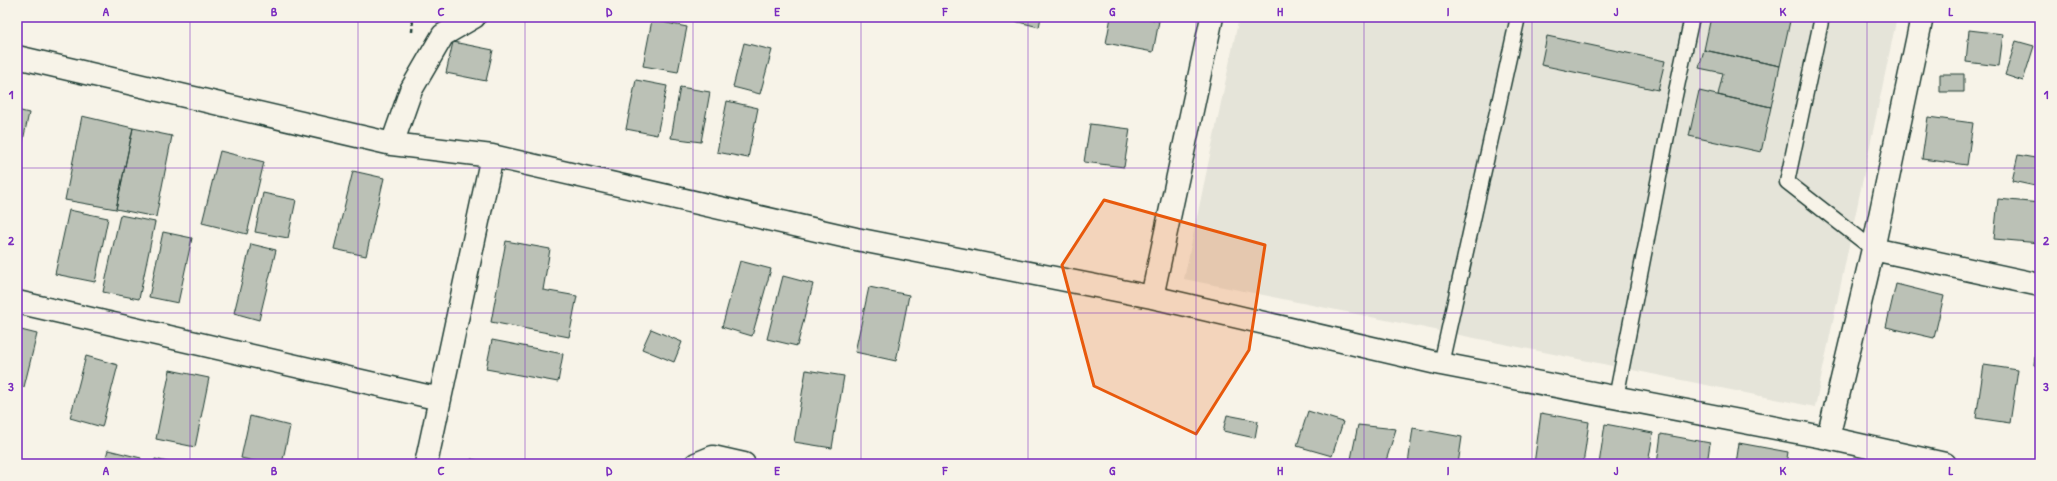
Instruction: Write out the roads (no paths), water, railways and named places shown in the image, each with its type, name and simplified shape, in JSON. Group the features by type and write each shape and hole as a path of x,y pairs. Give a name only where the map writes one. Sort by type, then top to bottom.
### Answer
{"street":[{"path":"392,144 411,90 443,35 474,17"},
{"path":"1152,298 1212,17"},
{"path":"1828,438 1873,249 1922,17"},
{"path":"17,57 392,144 492,156 856,239 1152,298 1441,364 1828,438 1945,464"},
{"path":"426,464 492,156"},
{"path":"1873,249 2040,285"},
{"path":"17,302 440,399"},
{"path":"696,464 714,457 744,464"}],"lane":[{"path":"1441,364 1518,17"},
{"path":"1616,398 1673,105 1692,17"},
{"path":"1822,17 1787,182 1873,249"}]}
